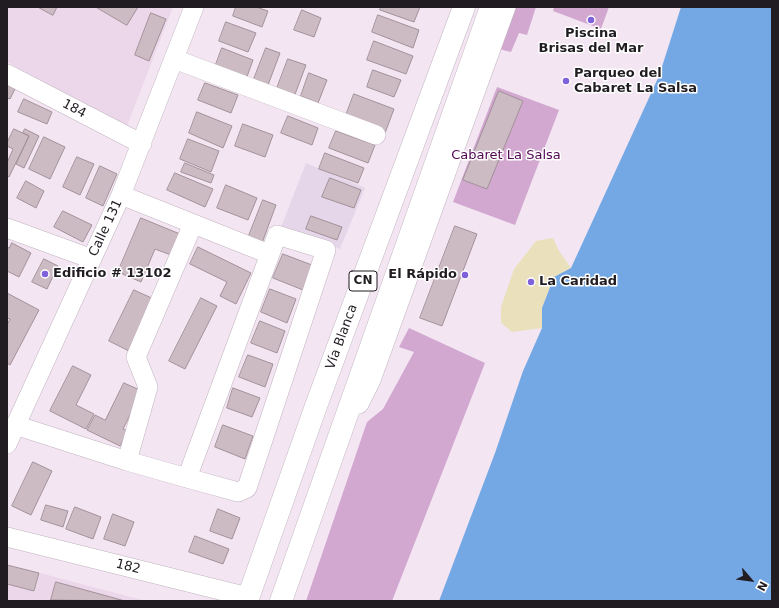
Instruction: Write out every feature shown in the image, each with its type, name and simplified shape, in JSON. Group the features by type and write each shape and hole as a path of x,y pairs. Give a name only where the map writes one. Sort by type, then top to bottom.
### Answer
{"highway":[{"name":"Vía Blanca","path":"248,599 316,406 464,7"},
{"name":"CN","path":"281,601 491,7"}],"street":[{"name":"Calle 131","path":"7,444 122,195 194,7"},
{"path":"330,465 371,380 506,7"},
{"path":"174,59 376,135"},
{"name":"184","path":"7,74 142,144"},
{"path":"122,195 269,254"},
{"path":"127,461 148,387 136,357 193,224"},
{"path":"7,228 92,259"},
{"path":"15,425 127,461 187,478 238,492 247,488 326,250 277,235 187,478"},
{"name":"182","path":"7,537 248,599"}],"shaded area":[{"path":"7,7 173,7 127,126 7,62"},
{"path":"306,163 365,188 340,249 281,227"},
{"path":"40,573 146,601 7,601 7,584 35,592"}],"green space":[{"path":"515,7 536,7 527,35 519,33 511,52 499,49"},
{"name":"Piscina Brisas del Mar","path":"554,7 609,7 601,29 553,11"},
{"name":"Cabaret La Salsa","path":"497,87 559,110 515,225 453,202"},
{"path":"409,328 485,363 392,601 306,601 367,422 383,409 414,352 399,347"}],"sand":[{"name":"La Caridad","path":"553,238 559,251 571,268 554,277 542,308 542,328 512,332 501,323 501,307 514,269 536,241"}],"water":[{"path":"681,7 772,7 772,601 439,601 495,453 523,371 542,328 542,308 554,277 571,268 659,76"}],"building":[{"path":"38,7 57,7 53,15"},
{"path":"96,7 138,7 127,25"},
{"path":"236,7 256,7 268,11 262,27 233,16"},
{"path":"381,7 420,7 414,22 380,10"},
{"path":"302,10 321,18 314,37 294,30"},
{"path":"151,13 166,19 149,61 135,55"},
{"path":"378,15 419,30 413,48 372,32"},
{"path":"226,22 256,33 248,52 219,41"},
{"path":"374,41 413,56 406,74 367,60"},
{"path":"222,48 253,60 245,82 214,70"},
{"path":"266,48 280,53 268,85 254,79"},
{"path":"288,59 306,65 294,97 276,91"},
{"path":"373,70 401,80 394,97 367,87"},
{"path":"309,73 327,80 318,103 301,96"},
{"path":"205,83 238,95 231,113 198,100"},
{"path":"7,85 15,89 10,99 7,98"},
{"path":"499,91 523,101 487,189 463,180"},
{"path":"354,94 394,109 385,133 345,118"},
{"path":"24,99 52,112 47,124 18,112"},
{"path":"197,112 232,126 223,148 189,133"},
{"path":"288,116 318,128 312,145 281,133"},
{"path":"243,124 273,135 265,157 235,146"},
{"path":"14,129 29,136 9,177 7,176 7,163 13,149 7,146 7,143"},
{"path":"25,129 39,136 24,168 16,164 29,136 23,133"},
{"path":"336,131 375,145 368,163 329,148"},
{"path":"44,137 65,147 50,179 29,169"},
{"path":"188,139 219,151 211,172 180,159"},
{"path":"325,153 364,168 358,183 319,169"},
{"path":"77,157 94,164 80,195 63,187"},
{"path":"185,163 214,175 211,183 181,172"},
{"path":"100,166 117,174 103,206 86,198"},
{"path":"175,173 213,189 205,207 167,190"},
{"path":"330,178 361,190 354,208 322,197"},
{"path":"26,181 44,191 36,208 17,198"},
{"path":"226,185 257,198 248,220 217,208"},
{"path":"263,200 276,205 262,243 248,238"},
{"path":"63,211 92,225 83,242 54,227"},
{"path":"311,216 342,227 337,240 306,229"},
{"path":"141,218 180,234 171,255 155,249 141,282 118,272"},
{"path":"455,226 477,234 442,326 420,318"},
{"path":"12,243 31,253 19,277 7,271 7,247 9,248"},
{"path":"198,247 251,273 236,304 220,296 227,282 190,264"},
{"path":"283,254 312,265 303,290 273,278"},
{"name":"Edificio # 13102","path":"44,259 58,266 47,289 32,282"},
{"path":"270,289 296,299 287,323 261,312"},
{"path":"134,290 156,300 131,352 109,341"},
{"path":"7,293 39,310 10,365 7,363 7,325 10,319 7,318"},
{"path":"201,298 217,306 185,369 169,361"},
{"path":"260,321 285,331 277,353 251,343"},
{"path":"248,355 273,364 265,387 239,377"},
{"path":"73,366 91,375 76,405 94,414 86,429 50,411"},
{"path":"124,383 142,391 123,429 128,431 120,446 87,430 95,415 105,420"},
{"path":"233,388 260,398 252,417 227,408"},
{"path":"223,425 253,436 245,459 215,447"},
{"path":"33,462 52,471 31,515 12,506"},
{"path":"46,505 68,511 63,527 41,520"},
{"path":"75,507 101,517 93,539 66,529"},
{"path":"218,509 240,518 232,539 210,531"},
{"path":"113,514 134,522 125,546 104,539"},
{"path":"195,536 229,549 223,564 189,552"},
{"path":"7,565 39,573 34,591 7,584"},
{"path":"56,582 125,601 51,600"}],"place":[{"name":"Piscina Brisas del Mar","path":"591,20"},
{"name":"Parqueo del Cabaret La Salsa","path":"566,81"},
{"name":"Edificio # 13102","path":"45,274"},
{"name":"El Rápido","path":"465,275"},
{"name":"La Caridad","path":"531,282"}]}
